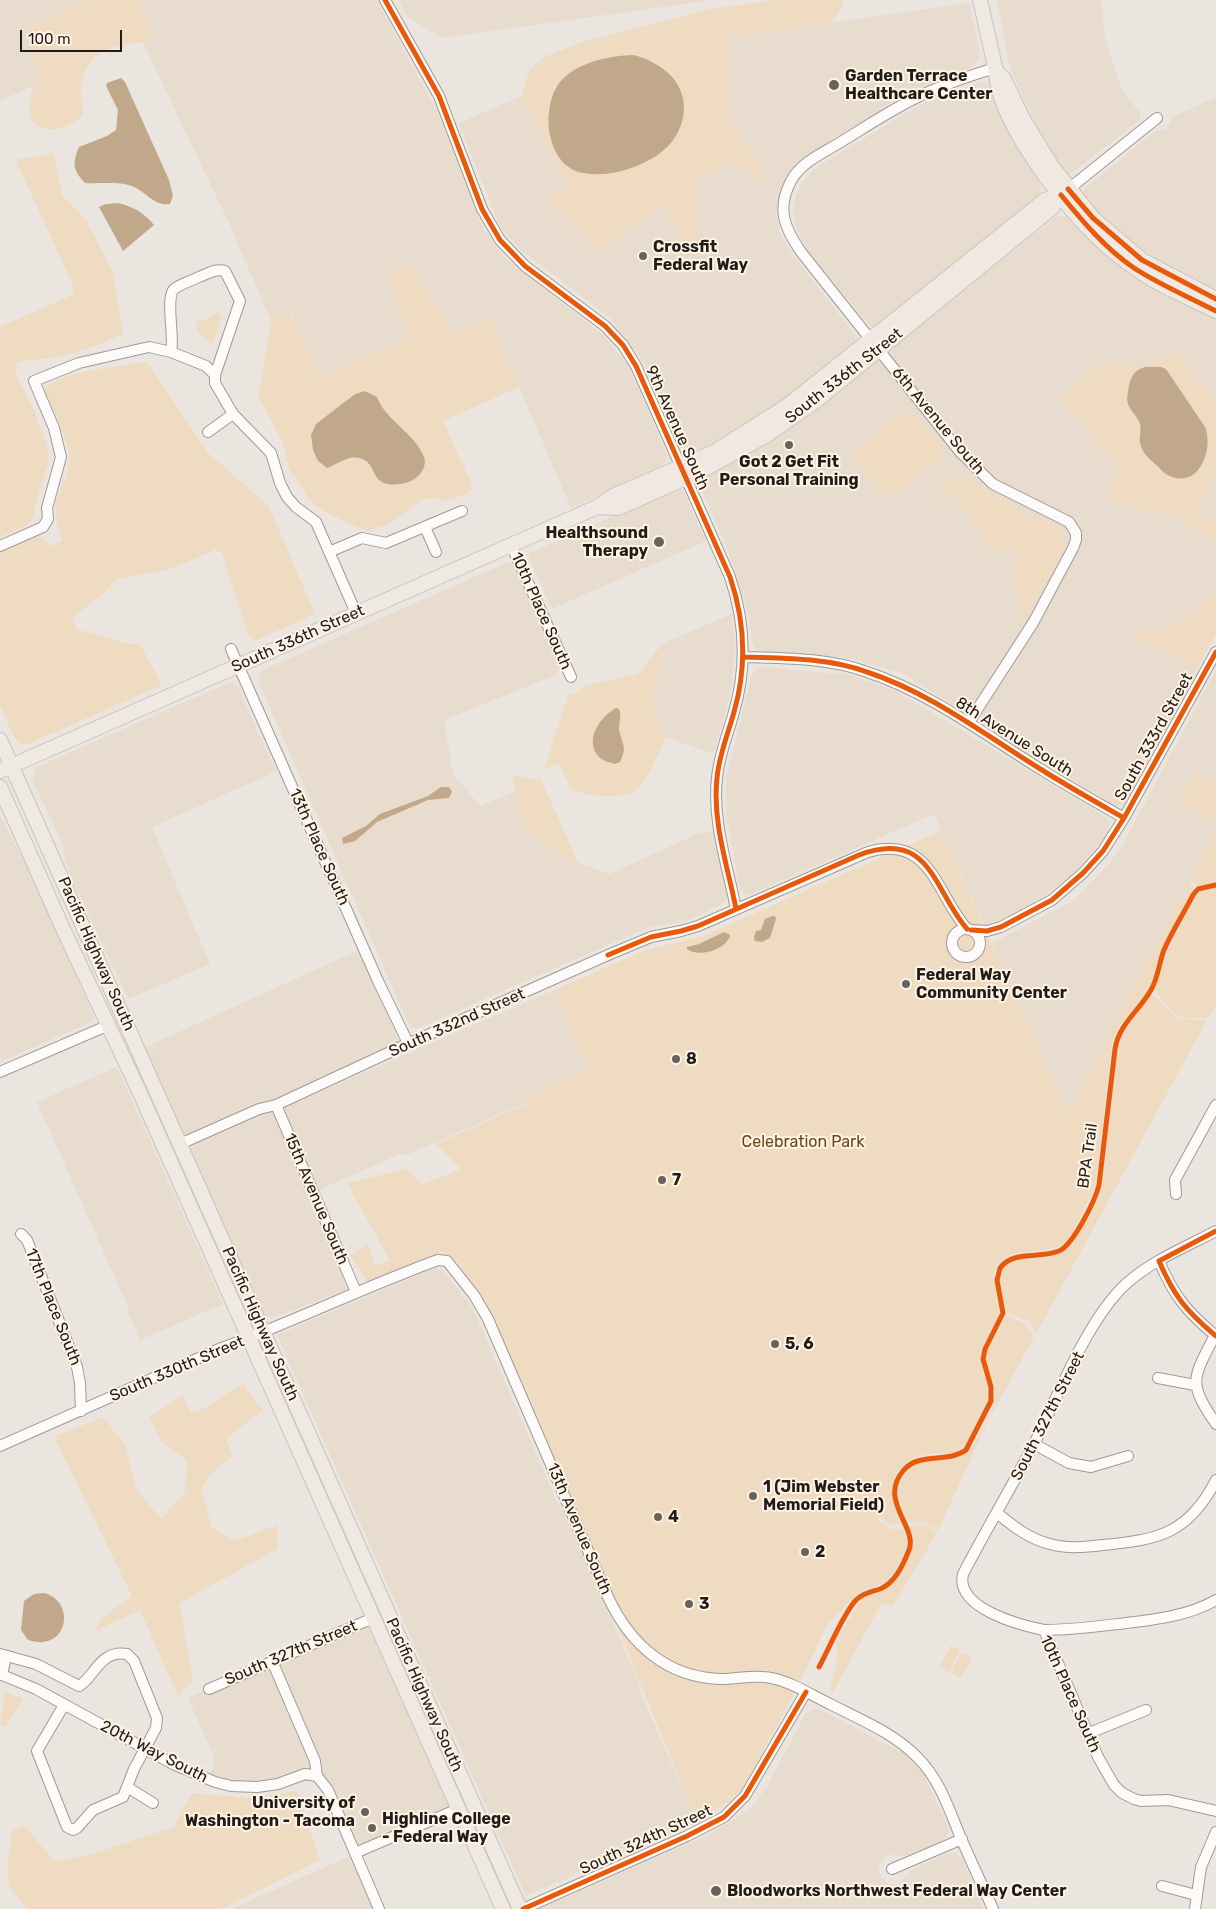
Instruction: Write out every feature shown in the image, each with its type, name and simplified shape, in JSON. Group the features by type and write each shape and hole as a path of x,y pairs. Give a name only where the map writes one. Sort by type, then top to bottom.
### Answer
{"main road":[{"path":"980,0 995,70 1004,79 1023,120 1087,228 1133,267 1156,281 1216,311"},
{"name":"South 336th Street","path":"6,769 597,507 618,508 683,472 745,448 792,419 875,345 1052,208 1064,192"},
{"path":"1064,192 1142,260 1216,299"},
{"name":"Pacific Highway South","path":"0,740 6,769 160,1098 522,1909"},
{"name":"Pacific Highway South","path":"0,787 64,931 135,1081 503,1909"},
{"path":"109,1025 115,1025 120,1029 135,1061 160,1098"},
{"path":"135,1081 154,1108 171,1143 175,1145 180,1144"}],"street":[{"name":"9th Avenue South","path":"385,0 439,96 478,200 495,233 511,253 525,266 600,322 620,341 640,373 733,586 738,606 744,657 735,711 716,777 716,796 718,824 736,910"},
{"name":"6th Avenue South","path":"969,722 1033,623 1073,548 1077,536 1076,532 1064,519 1022,500 993,484 960,452 790,236 784,218 784,204 791,180 807,162 920,96 951,83 995,70"},
{"name":"South 336th Street","path":"1064,192 1157,118"},
{"path":"171,352 173,343 170,299 172,291 214,271 225,271 240,301 215,375 215,383 233,414 271,453 280,483 287,497 296,508 314,519 356,613"},
{"path":"0,546 43,527 48,519 46,508 61,457 54,428 34,381 71,365 149,347 171,352 206,366 215,375"},
{"path":"208,432 233,414"},
{"path":"329,552 362,538 386,543 462,511"},
{"path":"425,526 436,552"},
{"name":"10th Place South","path":"511,545 571,677"},
{"name":"13th Place South","path":"231,649 378,981 408,1044"},
{"name":"South 333rd Street","path":"979,948 984,941 1001,927 1052,900 1063,892 1103,851 1124,818 1216,652"},
{"name":"8th Avenue South","path":"744,657 836,664 866,671 902,686 969,722 1042,770 1124,818"},
{"path":"736,910 859,855 881,849 902,850 920,860 931,870 941,886 958,919 978,937 979,948 972,956 961,957 953,949 953,921 941,886"},
{"name":"South 332nd Street","path":"180,1144 259,1109 276,1105 644,939 688,930 736,910"},
{"name":"South 333rd Street","path":"969,930 980,931 1001,927"},
{"path":"952,938 960,930 969,930"},
{"path":"0,1072 109,1025"},
{"name":"15th Avenue South","path":"276,1105 356,1292"},
{"path":"1176,1194 1174,1180 1213,1118 1216,1105"},
{"name":"South 327th Street","path":"963,1588 963,1574 1034,1444 1080,1352 1108,1306 1128,1282 1159,1261 1216,1231"},
{"name":"17th Place South","path":"21,1234 27,1240 77,1367 80,1383 81,1411"},
{"name":"South 330th Street","path":"0,1446 219,1349 438,1260"},
{"name":"13th Avenue South","path":"438,1260 447,1261 451,1264 480,1303 608,1597 622,1624 633,1638 659,1660 690,1673 720,1679 769,1677 806,1692 892,1737 917,1756 938,1784 993,1909"},
{"path":"1159,1261 1176,1296 1215,1335 1197,1371 1195,1385 1203,1406 1216,1424"},
{"path":"1158,1378 1195,1385"},
{"path":"1034,1444 1069,1463 1091,1467 1128,1456"},
{"path":"997,1513 1019,1530 1040,1541 1057,1546 1077,1547 1147,1540 1178,1528 1190,1518 1216,1480"},
{"name":"10th Place South","path":"963,1588 968,1597 976,1604 1020,1624 1044,1630 1101,1764 1114,1785 1122,1793 1141,1801 1168,1800 1216,1811"},
{"path":"1044,1630 1077,1629 1170,1617 1215,1604"},
{"name":"South 327th Street","path":"209,1689 373,1618"},
{"path":"1,1675 3,1655 36,1664 78,1686 104,1660 118,1654 129,1655 134,1661 157,1716 156,1729 134,1769 124,1797 94,1810 75,1830 67,1827 37,1751 64,1705"},
{"path":"272,1661 315,1762 318,1776 328,1790 379,1909"},
{"name":"20th Way South","path":"1,1675 36,1689 202,1778 231,1786 264,1786 278,1784 305,1774 318,1776"},
{"name":"South 324th Street","path":"522,1909 688,1836 724,1817 738,1805 750,1789 806,1692"},
{"path":"1087,1734 1146,1710"},
{"path":"127,1788 153,1803"},
{"path":"355,1853 458,1809"},
{"path":"1195,1909 1204,1856 1216,1832"},
{"path":"892,1869 962,1839"},
{"path":"1162,1886 1196,1895"}],"shaded area":[{"path":"0,0 88,0 26,30 39,83 0,101"},
{"path":"138,0 377,0 439,115 483,228 503,256 603,335 629,366 665,450 667,457 663,465 571,508 490,319 452,333 408,264 387,273 409,339 320,375 291,311 271,321 228,221 143,43 155,38"},
{"path":"398,0 712,0 442,38 408,17"},
{"path":"997,0 1101,0 1104,32 1121,88 1140,113 1140,120 1070,174 1064,172 1039,133 1010,68"},
{"path":"969,3 980,52 978,61 972,67 905,94 802,159 790,173 780,191 777,209 779,231 788,248 854,334 856,342 787,398 734,432 697,451 684,449 679,443 640,357 609,317 522,251 503,231 459,123 521,96 568,189 547,200 598,250 662,205 701,264 694,184 728,162 772,186 728,113 728,37"},
{"path":"633,55 656,64 676,81 684,103 684,114 676,136 659,154 642,164 623,171 593,174 583,173 570,168 560,159 553,146 549,131 551,100 557,87 566,76 589,63 606,58"},
{"path":"121,78 125,82 169,180 173,196 170,204 160,203 137,188 127,184 85,183 76,170 75,158 79,147 107,136 116,130 118,110 106,86 107,83"},
{"path":"980,82 987,83 990,86 1009,131 1039,181 1041,188 1039,195 875,327 871,327 810,254 799,234 793,210 800,186 815,168 913,109 928,101"},
{"path":"1216,97 1216,292 1164,264 1143,250 1102,216 1085,198 1083,193 1085,188 1154,132 1167,129 1172,117"},
{"path":"118,203 138,211 154,225 123,251 99,207"},
{"path":"1057,216 1067,216 1088,240 1139,279 1216,319 1216,634 1127,800 1121,806 1113,806 902,673 848,658 756,651 752,643 749,616 727,548 700,486 701,478 802,419"},
{"path":"1145,367 1161,367 1166,369 1205,427 1207,436 1206,456 1202,465 1189,477 1180,479 1168,475 1142,449 1140,424 1127,400 1129,384 1133,376"},
{"path":"365,391 377,397 387,413 420,449 425,459 423,470 411,481 400,484 383,483 365,460 355,457 327,468 318,461 313,450 311,435 316,424 355,394"},
{"path":"675,489 683,491 706,541 552,609 527,554"},
{"path":"511,561 560,666 558,674 444,720 453,774 480,806 541,780 578,863 610,874 699,833 712,831 728,896 725,903 686,921 649,927 416,1029 407,1020 259,683 260,675 263,670"},
{"path":"732,614 735,648 732,684 713,754 666,737 651,707 663,643"},
{"path":"766,667 850,675 896,691 1106,817 1110,824 1106,836 1073,874 1028,907 985,927 934,814 746,896 740,890 726,814 726,780 752,674 756,668"},
{"path":"1216,670 1216,831 1066,1114 992,943 1073,901 1108,865 1123,844"},
{"path":"231,682 237,685 277,771 152,827 210,964 128,999 69,872 62,843 32,779 36,767"},
{"path":"616,708 620,711 619,729 624,750 620,762 615,764 600,758 595,751 593,737 599,724"},
{"path":"441,787 449,787 452,792 449,798 428,800 377,822 355,841 343,844 342,838 366,826 380,814 428,796"},
{"path":"0,815 30,873 93,1015 93,1019 89,1023 0,1062"},
{"path":"775,916 776,919 770,938 762,942 755,941 756,931 761,930 765,919"},
{"path":"724,932 730,936 717,949 698,953 687,949 687,947 699,944"},
{"path":"359,950 397,1037 403,1046 277,1105 313,1188 347,1290 272,1318 255,1313 139,1050"},
{"path":"554,990 588,1069 523,1097 525,1103 404,1156 402,1153 319,1190 283,1108"},
{"path":"117,1067 223,1304 140,1340 127,1310 129,1309 37,1102"},
{"path":"435,1268 443,1270 473,1309 561,1511 564,1510 697,1822 526,1896 277,1335"},
{"path":"44,1593 53,1597 63,1610 63,1627 59,1634 52,1639 41,1642 28,1640 21,1630 24,1601 34,1594"},
{"path":"367,1623 450,1807 355,1852 317,1776 278,1784 208,1780 215,1759 188,1698 272,1661"},
{"path":"819,1709 903,1753 923,1773 948,1827 949,1833 943,1840 906,1856 890,1855 884,1858 878,1868 882,1878 888,1884 899,1884 913,1869 949,1853 956,1853 962,1858 984,1909 539,1909 710,1834 746,1812 767,1786 806,1713"},
{"path":"350,1856 373,1909 232,1909"}],"green space":[{"path":"88,0 138,0 155,39 112,47 99,54 84,73 81,85 82,116 65,127 43,128 33,122 30,115 32,88 39,83 26,30"},
{"path":"775,0 843,0 841,8 831,23 728,37 728,113 772,186 728,162 695,184 701,266 662,206 598,250 546,200 568,189 521,96 529,71 544,57 582,42 711,9","holes":["621,56 681,124 667,146 652,158 616,172 589,174 578,172 568,167 562,160 556,146 548,109 557,88 563,80 579,67 599,60"]},
{"path":"52,154 55,157 62,195 86,220 113,273 123,334 71,354 28,360 17,364 16,374 33,408 47,445 49,462 36,503 34,516 26,526 0,537 0,327 74,294 72,283 17,163 18,159"},
{"path":"408,264 452,332 490,318 519,387 443,421 473,487 465,495 446,501 437,498 423,500 390,523 368,531 343,521 313,505 289,469 282,441 258,396 271,321 290,311 320,375 409,339 387,273","holes":["365,391 377,397 380,407 421,449 375,474 370,466 359,458 348,458 327,467 318,461 313,450 311,435 316,424 355,394"]},
{"path":"217,312 222,316 213,343 200,335 197,330 196,321 207,319"},
{"path":"1173,353 1181,356 1216,404 1216,467 1199,505 1203,514 1216,521 1216,544 1176,516 1111,504 1108,498 1118,468 1089,439 1087,426 1063,405 1059,398 1105,357 1115,364 1128,363 1137,370 1134,372 1129,406 1139,422 1141,430 1139,439 1142,450 1166,474 1207,455 1208,442 1202,422 1170,374 1161,367 1145,367 1157,356"},
{"path":"147,362 208,453 269,506 315,614 255,641 248,634 222,553 215,550 167,570 117,579 102,595 73,617 76,629 128,644 140,644 162,685 28,744 20,743 14,737 0,705 0,552 35,536 44,539 49,546 62,541 55,507 68,472 68,448 44,390 62,378 76,374"},
{"path":"912,413 916,414 943,447 943,456 899,492 890,493 878,490 852,455 895,418"},
{"path":"957,475 962,476 1019,510 1059,527 1063,532 1066,540 1064,549 1024,621 1020,619 1019,603 1010,583 1017,566 1018,556 1010,548 991,550 954,496 951,494 940,499 938,496 945,483"},
{"path":"1216,589 1216,634 1198,668 1133,638 1135,634 1170,625 1189,614"},
{"path":"663,643 651,706 666,737 647,776 637,789 632,793 624,795 604,796 585,794 571,789 559,763 544,769 569,694 576,693 586,685 638,674","holes":["621,713 619,728 624,743 611,762 604,760 599,755 593,743"]},
{"path":"1195,771 1216,782 1216,824 1178,803"},
{"path":"513,775 541,780 578,863 537,839 529,831 518,810"},
{"name":"Celebration Park","path":"941,831 1067,1113 1188,883 1194,888 1166,940 1149,989 1120,1025 1112,1042 1096,1183 1069,1239 1051,1249 1011,1254 1003,1258 997,1265 994,1276 1000,1310 999,1316 981,1351 981,1364 988,1385 989,1396 980,1421 967,1443 959,1451 925,1455 912,1459 898,1473 892,1492 899,1524 890,1525 879,1516 877,1520 891,1529 903,1529 907,1540 907,1547 898,1567 886,1582 856,1595 828,1623 788,1706 743,1787 731,1800 697,1822 486,1304 455,1259 442,1252 367,1282 351,1256 367,1244 375,1265 390,1261 347,1183 407,1169 423,1184 461,1169 436,1144 526,1104 523,1097 588,1069 554,990 646,950 703,936"},
{"path":"1216,831 1216,883 1198,886 1190,880"},
{"path":"1216,887 1216,1004 1209,1018 1180,1017 1171,1011 1158,995 1155,988 1171,941 1193,899 1200,892"},
{"path":"1152,994 1178,1019 1207,1020 1036,1334 1029,1322 1007,1312 1005,1309 999,1277 1004,1266 1010,1260 1053,1255 1074,1242 1097,1198 1103,1174 1118,1041 1127,1025"},
{"path":"1004,1315 1024,1323 1034,1337 987,1423 938,1531 926,1523 906,1522 897,1496 901,1479 907,1470 915,1464 952,1459 960,1456 972,1446 985,1424 995,1393 987,1366 987,1351"},
{"path":"243,1384 263,1410 226,1439 232,1456 211,1474 201,1490 212,1528 236,1541 277,1525 278,1549 179,1603 193,1680 178,1696 140,1610 95,1631 102,1618 132,1596 54,1437 103,1417 125,1445 137,1490 161,1519 185,1492 187,1460 161,1441 149,1417 183,1395 191,1413 203,1409"},
{"path":"913,1525 928,1526 937,1533 893,1606 884,1604 880,1606 832,1694 830,1687 836,1670 837,1640 862,1597 886,1588 896,1580 911,1549 909,1527"},
{"path":"951,1645 960,1651 949,1672 939,1667"},
{"path":"962,1652 972,1657 961,1678 951,1673"},
{"path":"5,1692 23,1699 6,1727 0,1725"},
{"path":"297,1791 320,1860 221,1909 27,1909 9,1887 7,1873 12,1831 24,1825 55,1862 92,1854 174,1827 192,1793 251,1798"}],"cycle path":[{"path":"385,0 439,96 482,209 500,240 525,266 605,326 623,345 636,366 730,577 739,610 741,627 741,678 734,712 720,761 716,795 719,828 736,909"},
{"path":"1068,189 1093,218 1142,260 1216,299"},
{"path":"1061,195 1095,234 1124,261 1154,280 1216,311"},
{"path":"971,930 987,931 1001,927 1052,900 1083,873 1103,851 1124,818 1216,652"},
{"path":"743,657 822,661 852,667 891,681 935,703 1052,776 1124,818"},
{"path":"608,955 651,937 698,926 859,855 883,849 901,850 916,856 937,881 967,929"},
{"name":"BPA Trail","path":"819,1667 851,1606 861,1596 880,1589 890,1582 898,1573 907,1556 910,1541 896,1503 895,1493 896,1482 903,1471 917,1461 950,1456 966,1450 991,1401 991,1387 983,1359 985,1349 1003,1313 997,1280 1000,1268 1012,1259 1059,1251 1065,1247 1077,1232 1088,1211 1099,1185 1117,1040 1125,1025 1151,990 1164,950 1193,895 1198,889 1216,885"},
{"path":"1216,1231 1159,1261 1170,1284 1182,1302 1216,1336"},
{"path":"523,1909 687,1836 724,1817 745,1796 806,1692"}],"place":[{"name":"Garden Terrace Healthcare Center","path":"834,85"},
{"name":"Crossfit Federal Way","path":"643,256"},
{"name":"Got 2 Get Fit Personal Training","path":"789,445"},
{"name":"Healthsound Therapy","path":"659,542"},
{"name":"Federal Way Community Center","path":"906,984"},
{"name":"8","path":"676,1059"},
{"name":"7","path":"662,1180"},
{"name":"5, 6","path":"775,1344"},
{"name":"1 (Jim Webster Memorial Field)","path":"753,1496"},
{"name":"4","path":"658,1517"},
{"name":"2","path":"805,1552"},
{"name":"3","path":"689,1604"},
{"name":"University of Washington - Tacoma","path":"365,1812"},
{"name":"Highline College - Federal Way","path":"372,1828"},
{"name":"Bloodworks Northwest Federal Way Center","path":"716,1891"}]}
